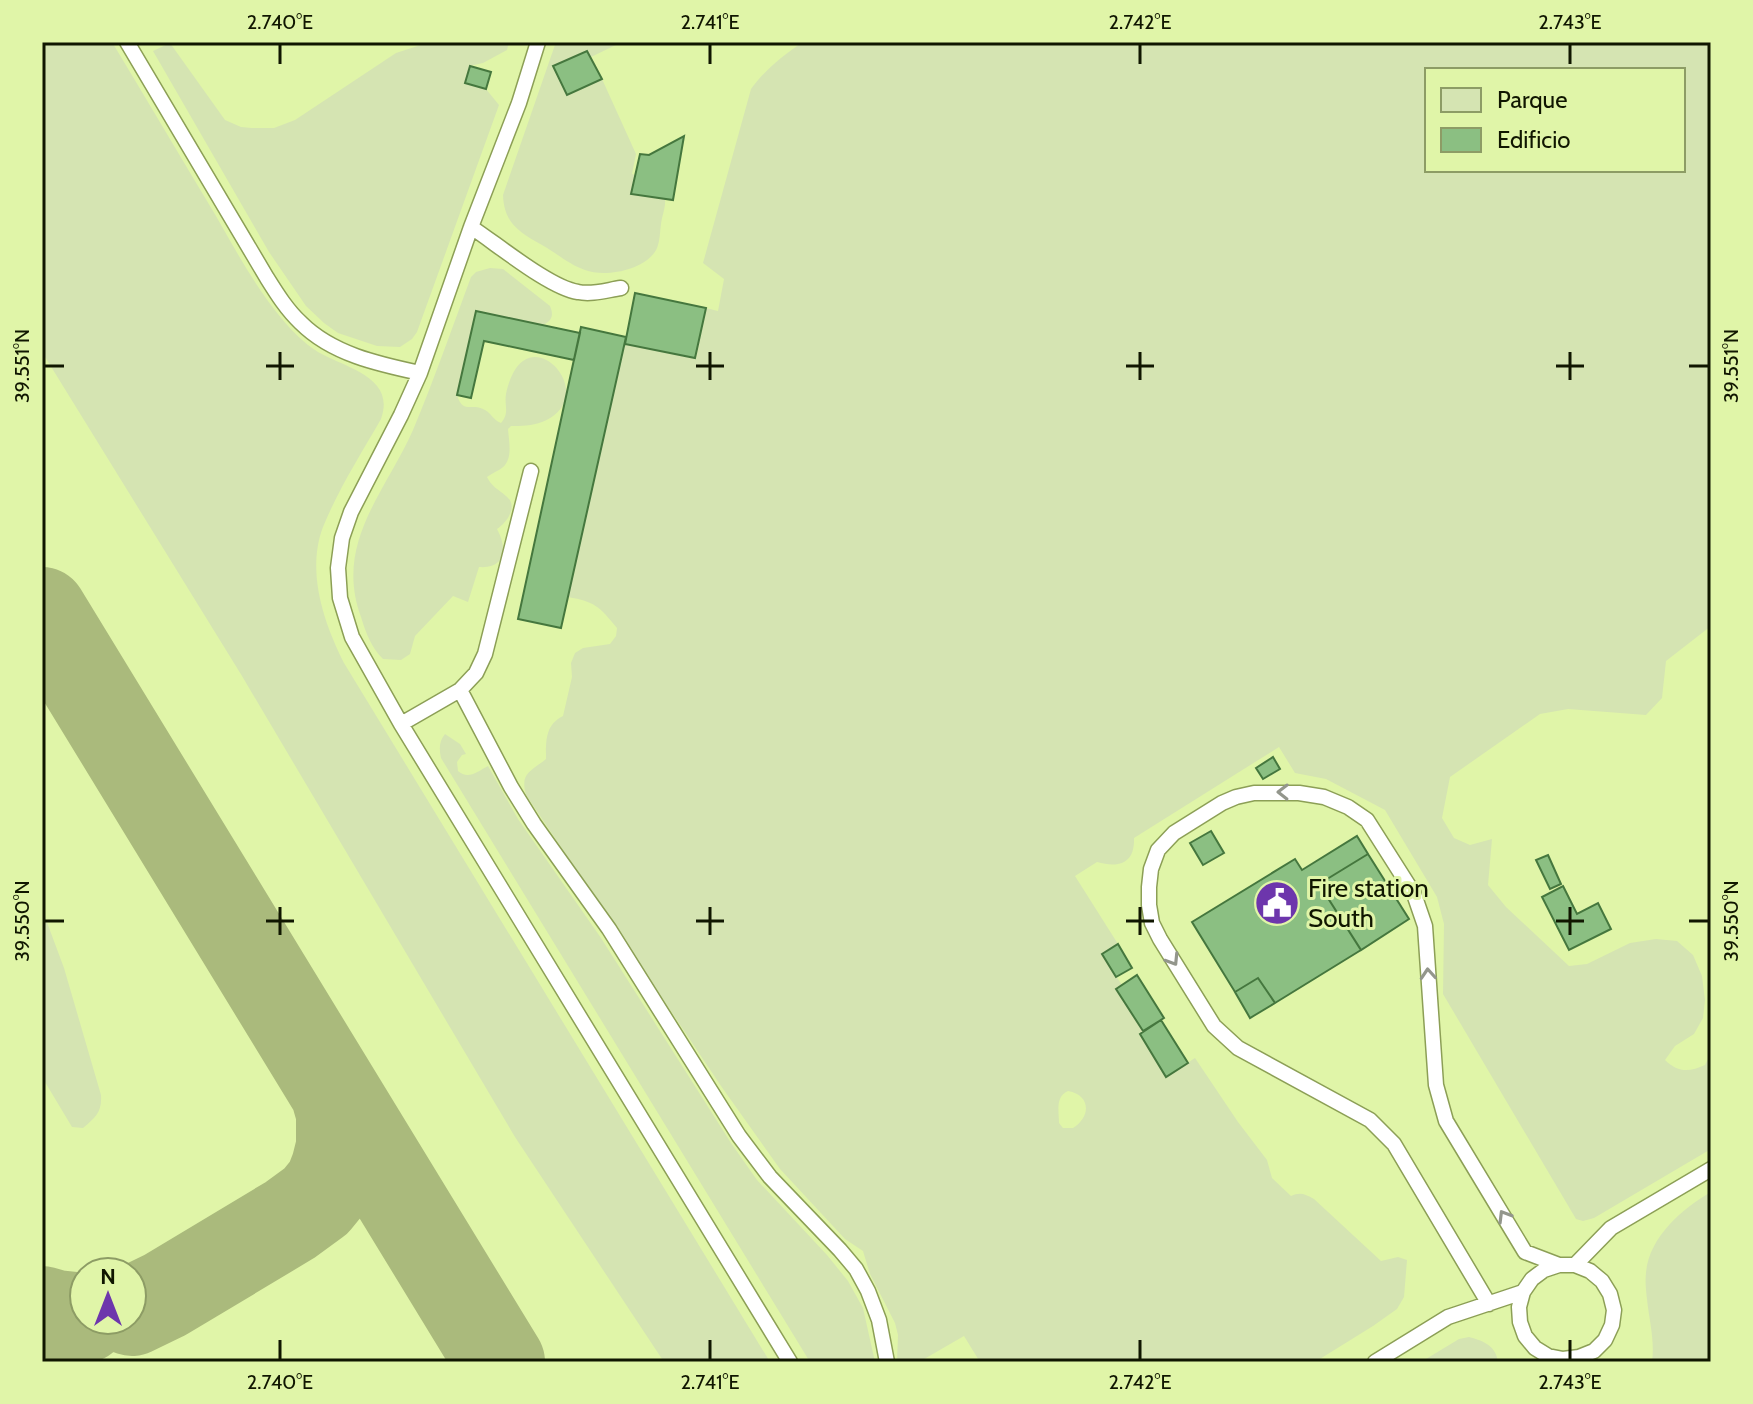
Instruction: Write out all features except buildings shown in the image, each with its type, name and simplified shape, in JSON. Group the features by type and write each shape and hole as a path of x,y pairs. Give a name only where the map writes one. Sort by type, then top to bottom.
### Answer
{"lane":[{"path":"127,42 285,305 302,324 325,342 379,364 420,373"},
{"path":"538,42 519,103 420,373 351,512 342,538 338,568 340,598 352,637 401,724 790,1362"},
{"path":"471,227 556,285 579,293 621,288"},
{"path":"401,724 460,690 476,673 485,654 531,471"},
{"path":"460,690 534,824 609,929 739,1136 770,1177 856,1269 879,1320 887,1362"},
{"path":"1489,1304 1394,1144 1370,1120 1238,1048 1214,1026 1160,939 1152,923 1149,905 1150,878 1158,850 1174,833 1222,803 1254,793 1299,793 1324,797 1348,807 1367,820 1414,894 1425,926 1436,1085 1446,1121 1525,1252 1567,1265 1590,1271 1602,1281 1610,1294 1614,1310 1605,1340 1594,1351 1579,1357 1547,1359 1525,1336 1520,1322 1519,1307 1523,1292 1532,1279 1544,1270 1567,1265 1611,1228 1711,1169"},
{"path":"1375,1362 1448,1317 1523,1292"}],"green space":[{"path":"42,42 112,42 247,269 273,307 308,345 366,376 381,393 384,405 381,419 336,499 318,544 317,579 330,631 344,663 770,1362 664,1362 515,1137 242,676 42,352"},
{"path":"430,42 509,42 507,50 483,63 470,66 465,83 486,89 499,105 417,332 400,347 377,346 338,333 306,306 269,252 153,51 170,43 225,120 241,127 274,128 295,120 396,53"},
{"path":"556,42 622,42 591,57 587,51 553,67 567,95 602,79 636,154 632,174 652,183 663,194 665,205 657,248 652,256 635,267 603,273 579,268 520,231 506,213 503,195"},
{"path":"803,42 1711,42 1711,626 1666,661 1662,698 1646,715 1568,709 1540,714 1450,777 1442,818 1454,838 1470,845 1492,839 1488,885 1506,907 1569,966 1587,964 1630,943 1656,939 1677,941 1693,955 1702,976 1705,1000 1703,1018 1694,1034 1675,1046 1665,1060 1679,1069 1689,1070 1705,1065 1711,1053 1711,1149 1594,1218 1576,1219 1443,994 1444,924 1437,897 1385,810 1326,779 1295,773 1279,747 1134,838 1132,854 1124,862 1097,862 1075,876 1118,944 1102,955 1122,985 1116,990 1143,1031 1140,1035 1166,1077 1195,1058 1267,1160 1272,1178 1291,1196 1302,1194 1314,1199 1381,1261 1398,1257 1407,1260 1404,1297 1397,1309 1315,1362 980,1362 964,1336 919,1362 897,1362 895,1323 870,1274 863,1251 845,1239 780,1169 721,1086 524,788 525,777 546,759 550,729 563,716 575,653 583,648 610,644 616,636 617,628 601,610 591,603 568,597 625,344 696,358 706,308 718,311 724,279 703,263 751,89 781,58","holes":["1068,1091 1076,1093 1084,1102 1085,1113 1073,1128 1063,1128 1059,1123 1059,1101"]},
{"path":"490,268 503,269 550,306 551,317 543,325 476,311 457,395 459,401 462,405 485,410 501,423 512,376 523,361 534,357 545,359 555,366 566,388 565,401 557,413 542,422 511,426 508,429 510,452 507,462 487,477 510,500 512,509 497,529 503,550 499,561 488,567 479,567 468,602 453,596 415,636 410,654 401,660 383,659 367,634 354,590 358,542 366,519 413,430 471,277"},
{"path":"445,734 460,744 466,754 457,762 458,771 462,774 476,773 488,766 518,819 601,938 731,1143 757,1180 848,1281 863,1308 875,1362 810,1362 441,758 440,745"},
{"path":"42,909 64,968 101,1095 97,1114 83,1128 72,1127 42,1077"},
{"path":"1711,1192 1711,1362 1652,1362 1646,1283 1648,1260 1669,1225"},
{"path":"1469,1337 1488,1345 1495,1352 1498,1362 1421,1362 1459,1339"}],"taxiway":[{"path":"42,612 500,1362"},
{"path":"148,1303 290,1220 316,1201 329,1185 341,1147 341,1113 335,1092"},
{"path":"42,1311 68,1316"}],"place":[{"name":"Fire station South","path":"1277,903"}]}
